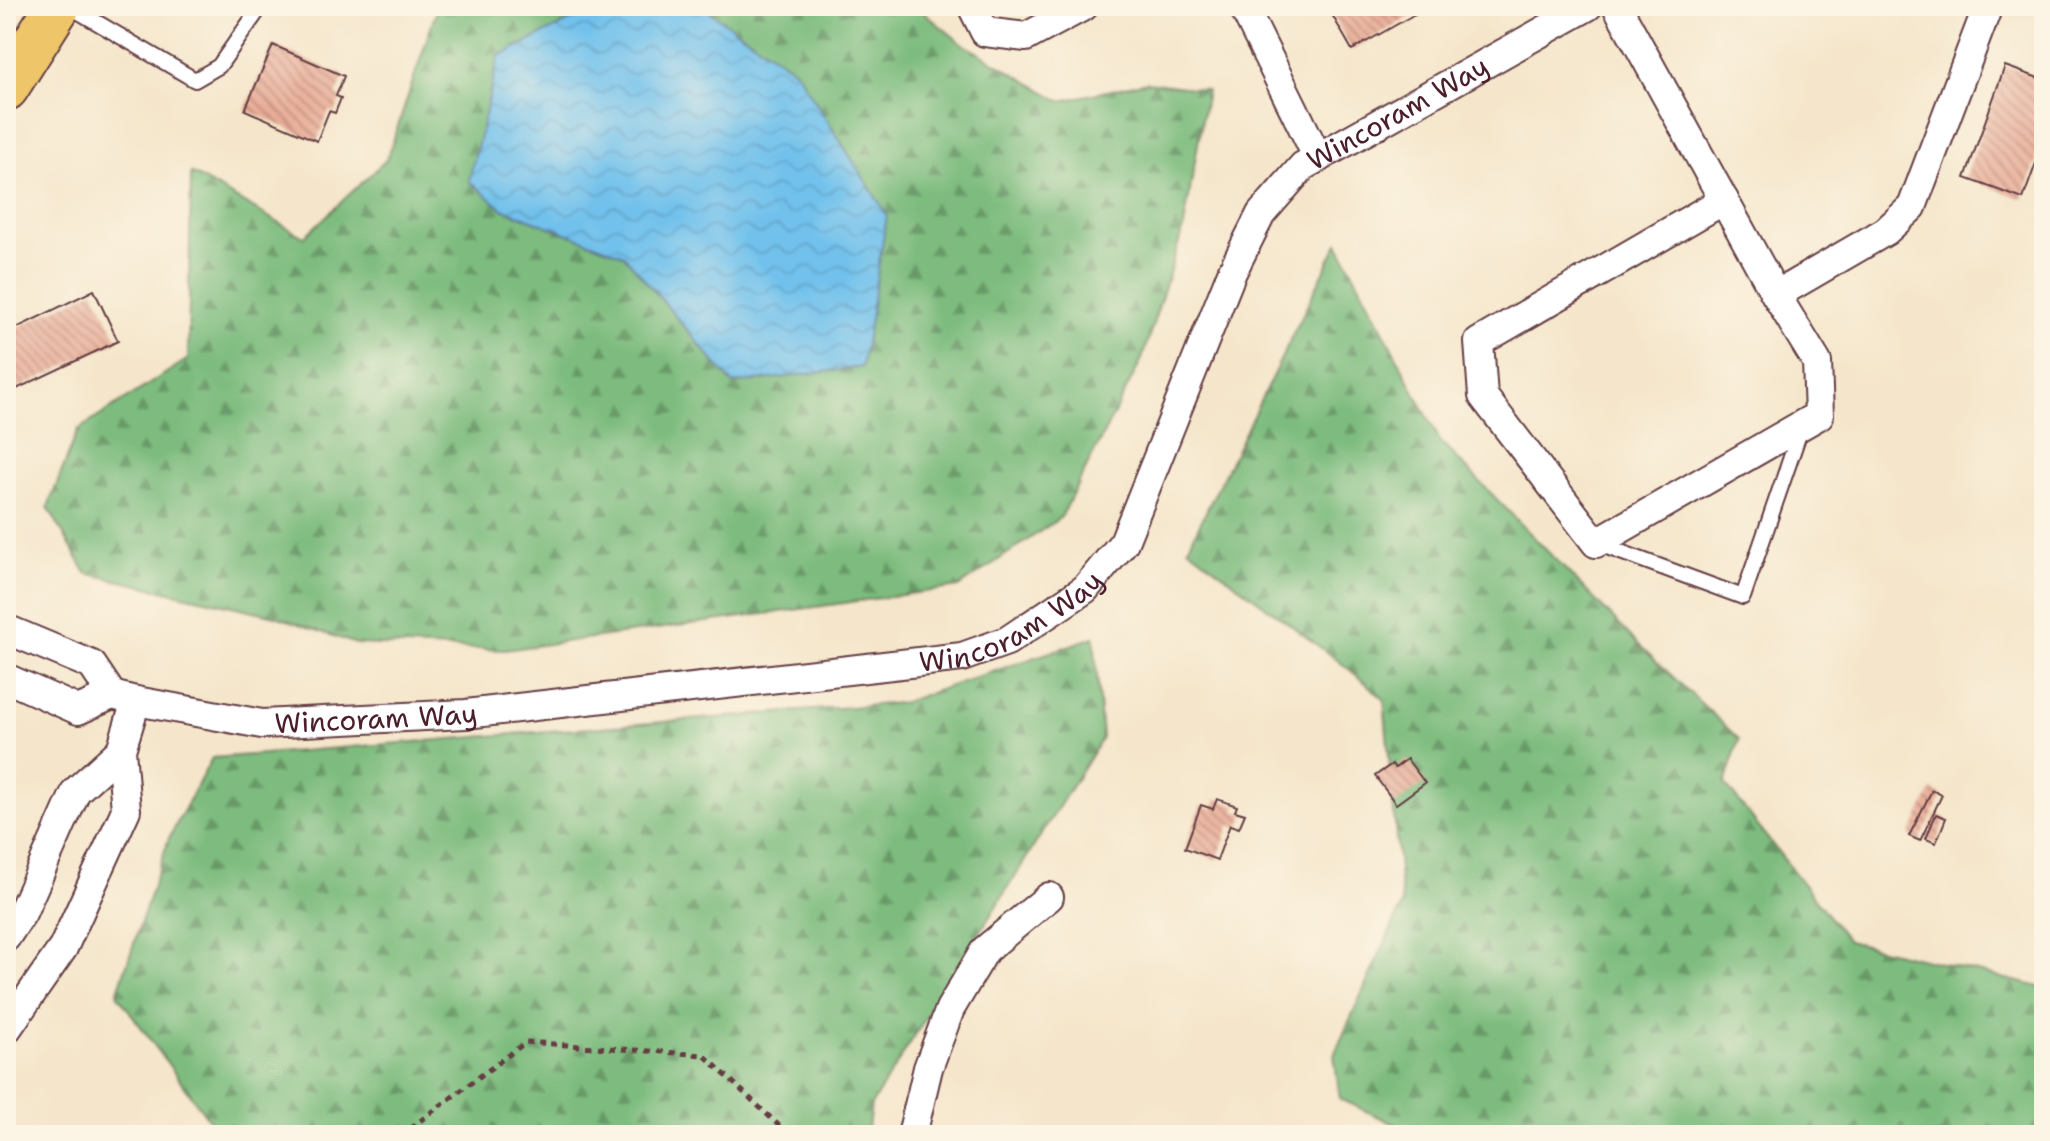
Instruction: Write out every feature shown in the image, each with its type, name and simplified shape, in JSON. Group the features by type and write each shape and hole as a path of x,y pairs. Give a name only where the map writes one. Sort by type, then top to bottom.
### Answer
{"main road":[{"path":"6,88 58,6"}],"street":[{"path":"972,6 985,32 1026,37 1084,6"},
{"path":"1243,6 1318,158"},
{"name":"Wincoram Way","path":"124,698 262,724 466,714 962,657 1007,641 1085,589 1124,542 1232,272 1261,214 1303,166 1588,6"},
{"path":"1617,6 1724,200 1776,295 1817,362 1819,415 1596,543 1483,396 1479,342 1724,200"},
{"path":"1776,295 1886,231 1912,207 1988,6"},
{"path":"6,629 92,665 124,698 121,750 126,810 63,948 6,1030"},
{"path":"6,678 78,710 124,698"},
{"path":"6,937 22,913 76,791 121,750"},
{"path":"912,1135 928,1068 950,1009 985,950 1049,897"}],"lane":[{"path":"69,6 195,80 219,66 257,12 257,6"},
{"path":"1596,543 1743,597 1802,425"}],"path":[{"path":"401,1135 526,1042 704,1055 789,1135"}],"green space":[{"path":"438,6 600,6 499,56 503,209 624,255 733,384 796,71 701,6 916,6 960,42 1061,101 1147,82 1207,90 1184,226 1142,359 1061,517 959,587 505,650 356,644 276,616 86,573 48,507 78,430 188,359 191,173 304,237 387,159"},
{"path":"1338,243 1440,441 1637,643 1739,739 1725,784 1848,941 2044,988 2044,1135 1418,1135 1340,1099 1334,1055 1402,905 1384,699 1349,669 1188,548"},
{"path":"1094,637 1102,738 871,1105 867,1135 220,1135 117,994 169,838 212,758 901,703"}],"water":[{"path":"600,6 701,6 796,71 887,215 862,367 733,384 624,255 503,209 469,181 499,56"}],"building":[{"path":"1327,6 1429,6 1352,50"},
{"path":"273,45 344,76 336,96 341,98 335,113 329,111 317,141 245,110"},
{"path":"2005,66 2044,80 2044,141 2023,199 1965,178"},
{"path":"94,290 118,341 6,394 6,333"},
{"path":"1407,759 1425,783 1396,804 1375,776 1392,764 1395,768"},
{"path":"1932,790 1942,795 1920,841 1909,836"},
{"path":"1217,799 1237,806 1235,811 1245,814 1239,828 1230,825 1217,860 1185,848 1201,805 1213,809"},
{"path":"1936,814 1946,818 1936,843 1926,839"},
{"path":"1046,1131 1086,1132 1086,1135 1046,1135"}]}
